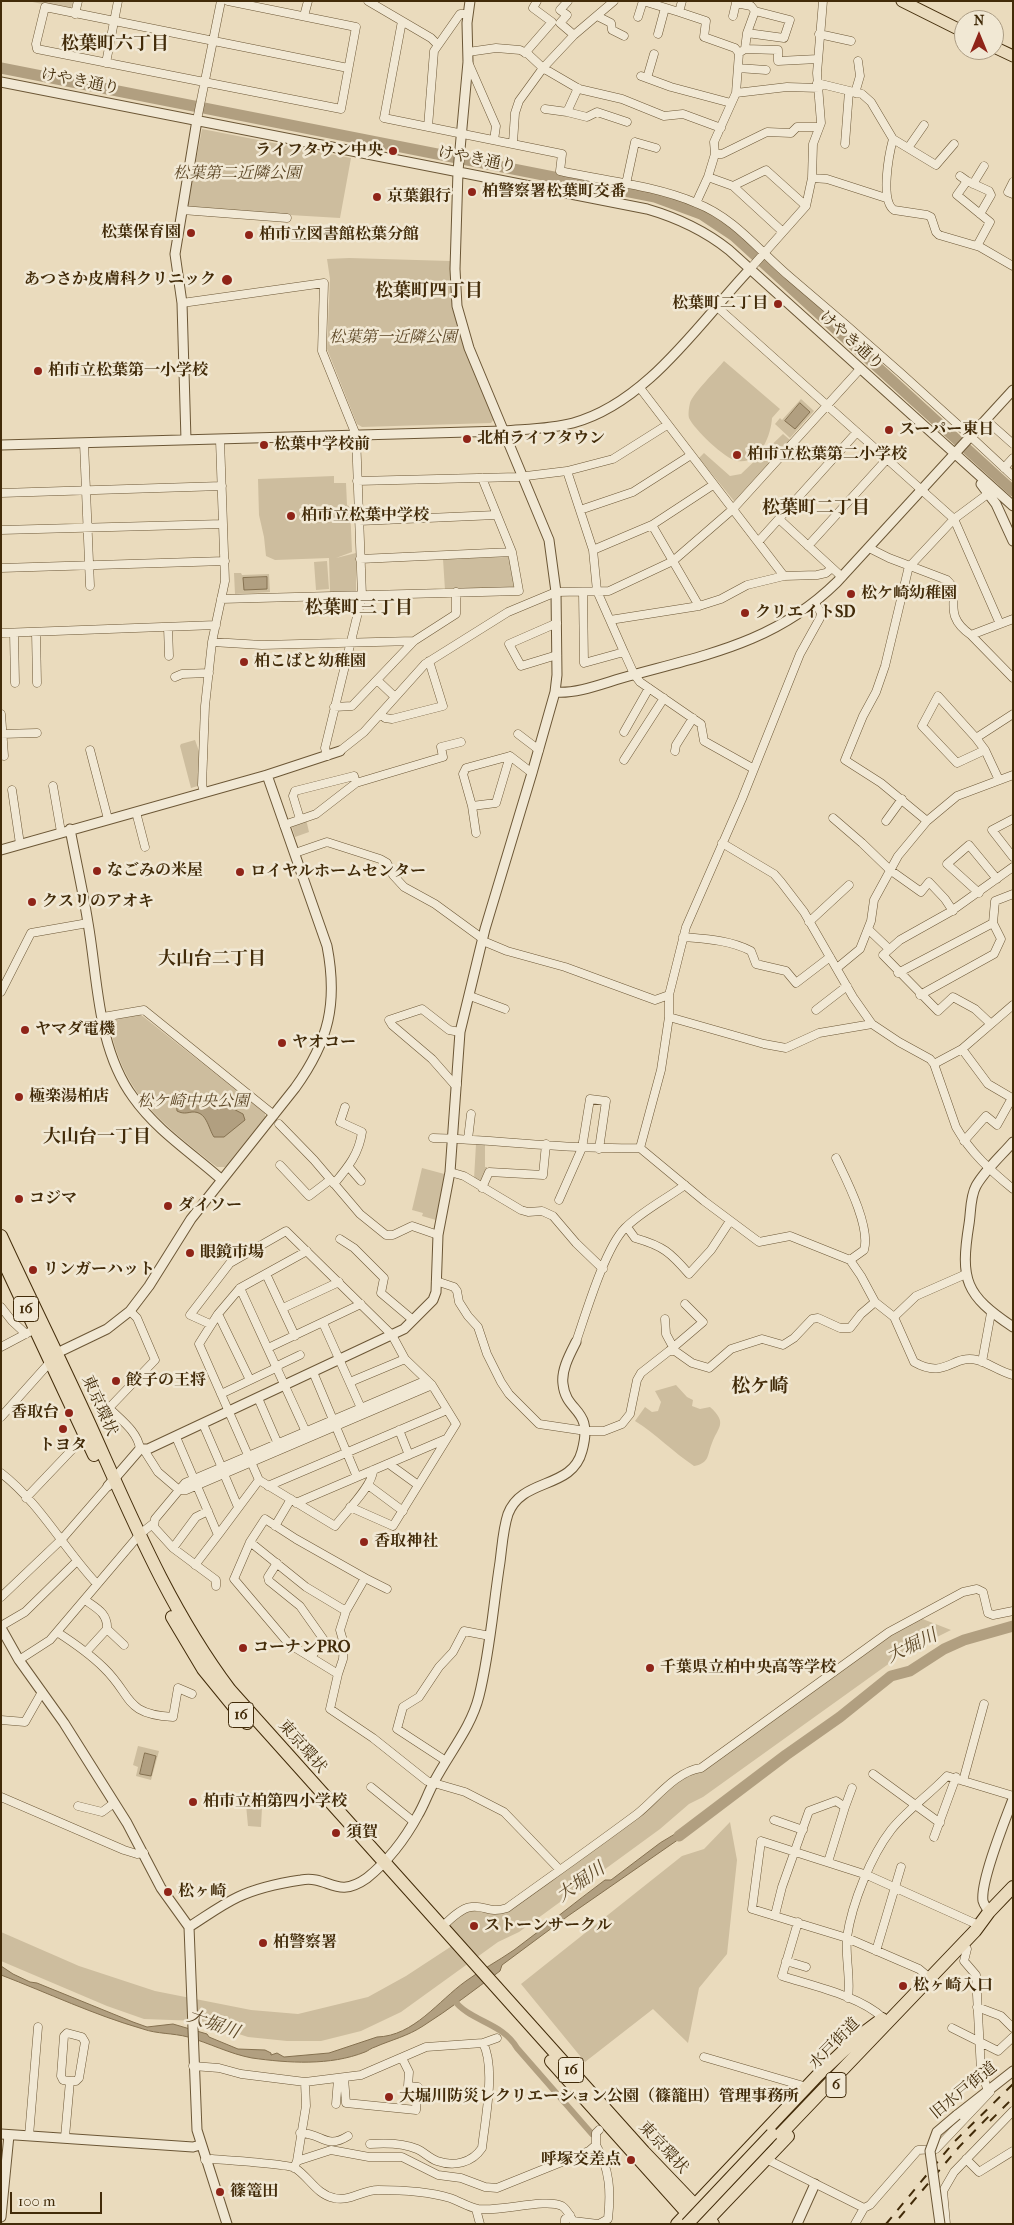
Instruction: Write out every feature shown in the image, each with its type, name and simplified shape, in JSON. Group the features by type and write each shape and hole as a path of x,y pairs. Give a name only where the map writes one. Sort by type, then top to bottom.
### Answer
{"highway":[{"name":"東京環状","path":"1,1236 179,1632 203,1669 226,1698 495,1991 690,2214 704,2223"},
{"name":"東京環状","path":"1,1256 30,1331 54,1357 85,1436 110,1482"},
{"name":"東京環状","path":"381,1866 441,1928 468,1963"},
{"name":"水戸街道","path":"690,2214 775,2136 963,1944 989,1912 1013,1887"},
{"name":"水戸街道","path":"704,2223 775,2136 883,2018 974,1923 989,1912"},
{"name":"6","path":"704,2223 865,2055 894,2020 902,2007"},
{"name":"6","path":"690,2214 806,2087 858,2037 883,2018"},
{"path":"677,2224 690,2214"}],"main road":[{"path":"902,1 954,27"}],"street":[{"path":"75,14 78,1"},
{"path":"106,63 118,1"},
{"path":"186,440 182,303 175,254 197,120 221,1"},
{"path":"228,1 265,5 304,16 356,27 341,109 37,49 36,44 45,7 348,68"},
{"path":"304,16 308,1"},
{"path":"368,1 379,4 438,45"},
{"path":"1,1597 62,1540 110,1482 142,1450 148,1450 404,1329 433,1300 436,1281 438,1235 450,1172 460,1032 483,940 555,692 557,655 556,592 549,540 469,348 459,317 455,269 458,163 468,62 468,14 470,1"},
{"path":"525,53 552,22 534,8 537,1"},
{"path":"568,1 560,10 567,15 560,23 574,34"},
{"path":"512,143 515,113 519,101 543,68 574,34 614,1"},
{"path":"638,17 643,1 706,21 704,37 742,51 778,50 778,61 818,59"},
{"path":"679,12 682,1"},
{"path":"1,445 220,440 538,429 574,422 603,411 640,388 658,371 806,206 812,178 813,144 822,114 818,85 818,59 823,1"},
{"path":"733,16 736,3 751,6 755,10 790,20 784,38 747,33"},
{"path":"658,34 665,8"},
{"path":"696,203 708,178 715,154 714,142 736,93 738,68 755,10"},
{"path":"428,127 434,51 460,14 468,14"},
{"path":"597,16 611,23 612,30 624,36"},
{"path":"402,21 384,118 562,154 560,171 626,184 696,203 730,222 763,254 1013,476"},
{"path":"820,34 852,41"},
{"path":"468,52 506,48 525,53 543,68 578,88 622,99 664,116 683,114 721,128"},
{"path":"654,54 644,77 731,103"},
{"path":"845,144 852,92 860,76 858,60"},
{"path":"468,62 496,126 494,140"},
{"path":"738,68 766,70"},
{"name":"けやき通り","path":"1,82 197,120 458,163 662,213 705,233 752,266 860,368 957,451"},
{"path":"736,93 818,85 862,94 871,102 893,139 936,165 954,144"},
{"path":"567,112 578,88"},
{"path":"545,109 587,117 597,112 627,122"},
{"path":"908,148 924,125"},
{"path":"715,154 722,154 767,132 791,132 797,127 819,127"},
{"path":"893,139 886,198 889,207 894,210 931,217 936,232 939,234 977,246 1013,266"},
{"path":"626,184 635,142 656,148"},
{"path":"977,246 990,222 957,195 967,180 984,166"},
{"path":"733,186 766,170 806,206"},
{"path":"708,178 733,186 783,232"},
{"path":"812,178 827,179 886,198"},
{"path":"967,180 990,191 991,195 980,214"},
{"path":"1013,182 1008,192 1013,194"},
{"path":"182,210 286,218"},
{"path":"182,303 324,283 322,351 356,435 362,596 334,706 325,748 327,756"},
{"path":"716,306 954,519 1000,624"},
{"path":"1,850 267,775 340,751 364,732 410,679 429,661 495,619 534,600 556,592 609,591 674,561 733,509 860,368"},
{"path":"640,388 784,576"},
{"path":"555,692 562,692 634,674 752,640 792,619 815,603 842,577 1013,390"},
{"path":"986,420 1013,444"},
{"path":"358,481 524,477 567,470 613,459 667,425"},
{"path":"758,542 857,432"},
{"path":"204,792 202,786 204,716 208,673 212,642 225,581 220,440"},
{"path":"84,443 90,586"},
{"path":"957,451 989,493 1013,541"},
{"path":"957,451 1013,506"},
{"path":"580,510 633,492 691,455"},
{"path":"1004,468 1013,458"},
{"path":"808,546 887,459"},
{"path":"567,470 593,550 596,591 634,674 649,688 701,724 704,741 754,769"},
{"path":"482,478 512,552 519,591"},
{"path":"593,550 652,524 713,484"},
{"path":"1,492 222,486"},
{"path":"926,821 902,799 845,760 863,716 876,692 885,666 910,566 954,519 989,493"},
{"path":"359,521 496,515"},
{"path":"779,519 842,577"},
{"path":"1,530 223,524"},
{"path":"652,524 699,606"},
{"path":"869,548 953,584 956,622 972,635 1013,678"},
{"path":"360,559 512,552"},
{"path":"1,568 225,561"},
{"path":"610,620 699,606 721,599 747,585 784,576 817,575 826,573 832,568"},
{"path":"221,599 519,591 534,600"},
{"path":"334,706 352,706 414,641 456,614 456,592"},
{"path":"582,592 584,663 624,652"},
{"path":"640,1148 661,1070 669,1017 668,995 682,936 754,769 800,654 820,618 821,613 815,603"},
{"path":"972,635 1013,619"},
{"path":"557,623 509,644 521,666 557,655"},
{"path":"1,633 216,625"},
{"path":"168,627 169,656"},
{"path":"36,632 37,683"},
{"path":"14,633 15,684"},
{"path":"212,642 262,645 414,641"},
{"path":"380,714 392,719 443,706 429,661"},
{"path":"175,678 182,674 208,673"},
{"path":"377,680 395,697"},
{"path":"624,732 649,688"},
{"path":"985,750 958,763 922,726 938,696 985,750 999,780"},
{"path":"624,760 664,698"},
{"path":"1,714 4,756"},
{"path":"976,738 1013,714"},
{"path":"675,751 676,745 693,718"},
{"path":"2,734 37,733"},
{"path":"518,734 538,750"},
{"path":"284,825 316,814 356,783 443,757 441,747 460,742"},
{"path":"90,750 108,819"},
{"path":"510,756 532,773"},
{"path":"476,833 472,806 463,774 466,768 510,756"},
{"path":"472,806 496,803 510,756"},
{"path":"1,1417 54,1357 107,1329 130,1311 149,1286 178,1237 311,1065 323,1040 331,1006 331,968 327,946 267,775"},
{"path":"836,968 860,949 868,929 874,900 905,845 926,821 957,796 1013,775"},
{"path":"300,819 293,796 295,791 354,776 356,783"},
{"path":"53,786 88,923 103,1017 112,1056 133,1097 152,1121 222,1180"},
{"path":"12,790 20,844"},
{"path":"886,821 902,799"},
{"path":"136,812 145,847"},
{"path":"833,818 890,870 921,892 928,882 953,910"},
{"path":"1013,819 992,830 1013,857"},
{"path":"295,853 327,842 380,859 387,863 393,875 404,888 435,904 483,940 508,951 565,967 669,1005"},
{"path":"722,843 774,874 809,922 872,1024 930,1059 934,1064 956,1127 964,1141 990,1169 1012,1186"},
{"path":"979,893 947,864 969,845 996,879"},
{"path":"991,1024 975,1009 953,997 938,1011 883,956 900,940 953,910 1013,867"},
{"path":"809,922 849,885"},
{"path":"920,995 994,954 1001,939 993,923 995,901 1013,894"},
{"path":"1,992 32,933 88,923"},
{"path":"898,973 993,923"},
{"path":"868,929 889,949"},
{"path":"682,936 722,941 746,948 751,951 756,964 786,971 796,983 830,957"},
{"path":"816,1010 847,986"},
{"path":"654,1000 668,995"},
{"path":"470,996 505,1009"},
{"path":"934,1064 962,1049 1013,1005"},
{"path":"456,1084 432,1059 392,1025 389,1020 422,1008 450,1030 460,1032"},
{"path":"103,1017 144,1010 274,1115"},
{"path":"669,1017 764,1044 786,1048 819,1033 872,1024"},
{"path":"962,1049 988,1084 1012,1098 997,1125 986,1116 964,1141"},
{"path":"559,1200 582,1148 590,1099 606,1101 599,1149"},
{"path":"280,1164 309,1196 332,1182 348,1166 360,1147 362,1132 340,1122 345,1107"},
{"path":"468,1139 471,1114"},
{"path":"279,1124 314,1160 360,1214 386,1234 393,1235 412,1226 438,1235"},
{"path":"433,1138 599,1149 640,1148 730,1222 759,1242 790,1236 850,1260 875,1302 894,1317 914,1362 920,1366 931,1370 943,1369 964,1359 978,1360 994,1369 1013,1375"},
{"path":"1013,1142 975,1188 964,1258 966,1274 972,1288 991,1312 1013,1327"},
{"path":"482,1188 489,1172 543,1175 546,1144"},
{"path":"836,1158 858,1206 863,1230 864,1250 850,1260"},
{"path":"348,1166 361,1182"},
{"path":"450,1172 464,1176 521,1210 528,1212 542,1211 553,1216 603,1269"},
{"path":"189,1927 249,1892 303,1879 320,1881 335,1887 352,1886 381,1866 414,1822 433,1783 469,1724 478,1700 490,1636 505,1529 510,1510 521,1495 568,1474 581,1456 586,1431 585,1421 566,1395 563,1384 566,1365 603,1269 613,1246 626,1227 685,1186"},
{"path":"626,1227 635,1238 650,1241 673,1256 689,1274 711,1250 730,1222"},
{"path":"210,1324 190,1315 230,1263 286,1231 392,1335 405,1359 429,1383 456,1424 393,1526 350,1507"},
{"path":"340,1239 354,1248 384,1278 381,1293 413,1320"},
{"path":"307,1251 240,1288 210,1324 199,1344 259,1480 335,1526 368,1485 374,1476 373,1470"},
{"path":"266,1274 295,1336"},
{"path":"894,1317 916,1296 966,1274"},
{"path":"436,1281 454,1287 457,1291 459,1302 468,1316 478,1326 487,1354 501,1382 514,1400 539,1424 586,1431 604,1431 622,1424 630,1414 637,1380 641,1373 703,1322 685,1304"},
{"path":"283,1308 339,1282"},
{"path":"240,1288 306,1432"},
{"path":"665,1319 666,1334 671,1349 692,1363 709,1368 731,1349 762,1339 782,1345 794,1338 812,1319 818,1318 840,1328 850,1328 861,1314 875,1302"},
{"path":"268,1348 361,1304"},
{"path":"1,1307 12,1321 30,1331"},
{"path":"130,1311 137,1318 155,1360 109,1408 131,1429 142,1450 158,1472 179,1490"},
{"path":"982,1362 991,1312"},
{"path":"218,1314 250,1380"},
{"path":"323,1323 361,1408"},
{"path":"1,1347 30,1331"},
{"path":"221,1394 300,1355"},
{"path":"350,1382 405,1359"},
{"path":"313,1372 357,1477"},
{"path":"250,1459 306,1432 335,1423 361,1408 429,1383"},
{"path":"19,1660 41,1647 58,1632 137,1537 154,1522 179,1490 429,1383"},
{"path":"258,1398 278,1444"},
{"path":"268,1486 447,1410"},
{"path":"203,1424 238,1507"},
{"path":"399,1430 409,1455"},
{"path":"26,1498 85,1436"},
{"path":"176,1437 218,1535"},
{"path":"275,1526 293,1501 357,1477 447,1439"},
{"path":"389,1464 418,1485"},
{"path":"1,1473 26,1498 62,1540 76,1562 97,1584"},
{"path":"195,1565 259,1480"},
{"path":"368,1485 402,1511"},
{"path":"173,1548 196,1517 208,1511"},
{"path":"338,1674 289,1644 234,1579 250,1542 265,1520 387,1589"},
{"path":"154,1522 154,1527 173,1548 216,1580 216,1586"},
{"path":"250,1542 306,1587 346,1610"},
{"path":"76,1562 25,1612 2,1630 19,1660 114,1803 144,1853 161,1888 189,1927 196,2121 200,2145 227,2224"},
{"path":"277,1563 268,1577 269,1581 300,1606 324,1640 311,1657"},
{"path":"365,1578 346,1610 340,1630 344,1644 344,1659 338,1674 330,1709 373,1738 421,1777 433,1783 465,1792 504,1812 559,1869"},
{"path":"441,1928 466,1909 472,1907 491,1912 507,1908 640,1812 660,1792 693,1770 701,1768 889,1632 964,1592 977,1589 982,1592 988,1613 993,1615 1013,1611"},
{"path":"85,1600 103,1613 107,1622 106,1629 86,1652"},
{"path":"106,1629 124,1645"},
{"path":"446,1761 397,1729 403,1707 420,1697 436,1672 453,1652 464,1631 490,1636"},
{"path":"58,1632 86,1652 110,1674 136,1709 172,1717 178,1688 192,1694"},
{"path":"1,1720 24,1722 42,1692"},
{"path":"934,1837 959,1779 984,1704"},
{"path":"873,1774 940,1823"},
{"path":"848,1998 847,1938 867,1874 878,1850 891,1830 946,1776 1013,1798 992,1855 984,1890 984,1904 989,1912"},
{"path":"371,1786 414,1822"},
{"path":"828,1862 844,1807 852,1788"},
{"path":"1,1797 124,1850 137,1854 144,1853"},
{"path":"775,1915 809,1811 836,1801 844,1807"},
{"path":"78,1806 102,1812 114,1803"},
{"path":"774,1820 802,1830"},
{"path":"925,1974 847,1938 752,1909 761,1841 867,1874 974,1923"},
{"path":"876,1951 901,1868"},
{"path":"798,1922 782,1976 848,1998 869,2008 883,2018"},
{"path":"963,1944 967,1949 964,1961 976,1975 981,2076 988,2091"},
{"path":"786,1961 806,1967"},
{"path":"977,2007 1000,2016 1013,2028"},
{"path":"29,2136 38,2027"},
{"path":"952,2028 998,2050 1013,2037"},
{"path":"67,2032 82,2037 85,2042 79,2078 76,2081 70,2081 63,2080 61,2076 64,2036 67,2032"},
{"path":"194,2066 219,2068 241,2074 306,2082 361,2075 426,2046 484,2043 498,2038"},
{"path":"370,2144 400,2145 417,2149 438,2161 444,2162 462,2163 477,2157 482,2148 490,2087 490,2064 484,2043"},
{"path":"704,2056 806,2087"},
{"path":"341,2078 346,2103 416,2110 418,2087 408,2086 409,2072 402,2058"},
{"name":"旧水戸街道","path":"940,2224 930,2151 937,2132 1013,2071"},
{"path":"336,2104 341,2078"},
{"path":"65,2137 70,2081"},
{"path":"306,2082 306,2106 296,2164 317,2189 332,2198 348,2199 363,2191 377,2190 427,2192 450,2198 476,2209 498,2210 541,2204 560,2205 573,2221 599,2224 608,2219 611,2185 601,2153 596,2145 596,2133 599,2130"},
{"path":"855,2224 864,2208 870,2205 918,2150 936,2148 998,2083"},
{"path":"946,2224 942,2195 954,2172 1012,2114"},
{"path":"300,2133 316,2135 329,2143 339,2142 348,2136"},
{"path":"1,2217 5,2135 65,2137 193,2147 200,2145"},
{"path":"205,2160 296,2164 331,2150 370,2157 402,2157 438,2175 461,2178 484,2187 497,2188 571,2160 589,2151 596,2145"},
{"path":"966,2160 978,2172 1013,2151"},
{"path":"766,2159 864,2208"},
{"path":"797,2224 815,2184"},
{"path":"476,2209 480,2224"},
{"path":"565,2224 566,2219 570,2215"}],"green space":[{"path":"28,1 74,1 70,10"},
{"name":"松葉第二近隣公園","path":"202,129 351,158 340,218 189,209 187,207"},
{"name":"松葉第一近隣公園","path":"327,259 450,261 453,263 454,296 452,297 455,313 469,359 494,419 491,423 362,427 357,424 327,349 330,279"},
{"path":"724,361 780,409 772,418 767,440 763,447 758,454 745,461 737,461 725,455 710,443 689,418 689,406 692,399"},
{"path":"801,399 814,411 790,438 775,424 780,418 782,420"},
{"path":"783,434 790,440 734,501 699,458 704,453 730,476 741,474"},
{"path":"334,476 334,483 346,483 347,505 350,507 352,552 336,558 356,553 356,591 330,592 329,558 275,560 266,556 259,515 258,479"},
{"path":"508,557 510,559 514,586 512,588 445,590 443,559"},
{"path":"327,561 329,589 316,590 314,562"},
{"path":"234,573 241,573 242,575 269,574 270,592 235,594"},
{"path":"195,740 201,757 201,785 191,788 180,746"},
{"path":"306,819 309,832 295,837 291,824"},
{"name":"松ケ崎中央公園","path":"140,1014 265,1113 265,1117 225,1167 217,1167 162,1121 135,1089 124,1070 115,1048 109,1022"},
{"path":"476,1144 485,1144 485,1167 487,1167 483,1181 480,1182 474,1179"},
{"path":"422,1168 448,1175 436,1220 422,1216 423,1213 412,1210"},
{"path":"676,1385 687,1397 693,1400 692,1406 700,1409 710,1407 719,1417 719,1429 707,1458 699,1465 694,1466 635,1421 645,1407 652,1412 658,1411 661,1402 655,1391"},
{"path":"920,1618 951,1630 901,1655 703,1797 689,1804 660,1829 519,1932 498,1942 401,2012 361,2031 321,2041 287,2041 248,2037 199,2021 144,2019 107,2006 1,1961 1,1932 79,1966 155,1991 251,2010 298,2014 368,1997 406,1976 461,1940 448,1925 462,1914 473,1911 494,1914 659,1795 890,1634"},
{"path":"138,1746 159,1751 151,1780 136,1776 138,1767 133,1765"},
{"path":"257,1791 262,1807 261,1827 248,1826 245,1794"},
{"path":"730,1822 737,1860 727,1954 699,1988 688,2043 653,2009 585,2062 521,1984 682,1856 704,1849"}],"shaded area":[{"path":"800,403 810,412 795,429 785,421"},
{"path":"267,577 267,589 244,590 243,578"},
{"path":"188,1095 193,1096 196,1102 209,1106 224,1104 243,1114 245,1120 224,1137 214,1137 201,1114 177,1111 176,1101"},
{"path":"145,1753 156,1756 151,1776 140,1774"},
{"path":"689,1826 692,1830 568,1916 502,1965 500,1971 433,2020 405,2035 365,2052 338,2060 294,2062 244,2056 188,2037 148,2031 89,2011 1,1975 1,1966 30,1982 37,1983 147,2027 173,2024 207,2034 209,2037 238,2049 265,2050 271,2053 271,2055 277,2053 284,2057 329,2053 377,2037 403,2031 425,2016 466,1981 514,1950 605,1880 611,1880 660,1843"}],"waterway":[{"path":"1,68 655,197 701,214 734,236 1013,491"},
{"name":"大堀川","path":"679,1836 786,1755 840,1717 891,1676 910,1671 944,1649 964,1640 1013,1626"},
{"path":"453,1999 468,2013 495,2027 511,2039 592,2134"}],"railway":[{"path":"886,2224 954,2142 1013,2084"},
{"path":"990,2121 1013,2098"},
{"path":"899,2218 959,2147 992,2113"}],"place":[{"name":"ライフタウン中央","path":"393,151"},
{"name":"柏警察署松葉町交番","path":"472,192"},
{"name":"京葉銀行","path":"377,197"},
{"name":"松葉保育園","path":"191,233"},
{"name":"柏市立図書館松葉分館","path":"249,235"},
{"name":"あつさか皮膚科クリニック","path":"227,280"},
{"name":"松葉町二丁目","path":"778,304"},
{"name":"柏市立松葉第一小学校","path":"38,371"},
{"name":"スーパー東日","path":"889,430"},
{"name":"北柏ライフタウン","path":"467,439"},
{"name":"松葉中学校前","path":"264,445"},
{"name":"柏市立松葉第二小学校","path":"737,455"},
{"name":"柏市立松葉中学校","path":"291,516"},
{"name":"松ケ崎幼稚園","path":"851,594"},
{"name":"クリエイトSD","path":"745,613"},
{"name":"柏こばと幼稚園","path":"244,662"},
{"name":"なごみの米屋","path":"97,871"},
{"name":"ロイヤルホームセンター","path":"240,872"},
{"name":"クスリのアオキ","path":"32,902"},
{"name":"ヤマダ電機","path":"25,1030"},
{"name":"ヤオコー","path":"282,1043"},
{"name":"極楽湯柏店","path":"19,1097"},
{"name":"コジマ","path":"19,1199"},
{"name":"ダイソー","path":"168,1206"},
{"name":"眼鏡市場","path":"190,1253"},
{"name":"リンガーハット","path":"33,1270"},
{"name":"餃子の王将","path":"116,1381"},
{"name":"香取台","path":"69,1413"},
{"name":"トヨタ","path":"63,1429"},
{"name":"香取神社","path":"364,1542"},
{"name":"コーナンPRO","path":"243,1648"},
{"name":"千葉県立柏中央高等学校","path":"650,1668"},
{"name":"柏市立柏第四小学校","path":"193,1802"},
{"name":"須賀","path":"336,1833"},
{"name":"松ヶ崎","path":"168,1892"},
{"name":"ストーンサークル","path":"474,1926"},
{"name":"柏警察署","path":"263,1943"},
{"name":"松ヶ崎入口","path":"903,1986"},
{"name":"大堀川防災レクリエーション公園（篠籠田）管理事務所","path":"389,2097"},
{"name":"呼塚交差点","path":"631,2160"},
{"name":"篠篭田","path":"220,2192"}],"district":[{"name":"松葉町六丁目","path":"115,45"},
{"name":"松葉町四丁目","path":"429,292"},
{"name":"松葉町二丁目","path":"816,509"},
{"name":"松葉町三丁目","path":"359,609"},
{"name":"大山台二丁目","path":"212,960"},
{"name":"大山台一丁目","path":"97,1138"},
{"name":"松ケ崎","path":"760,1387"}]}
